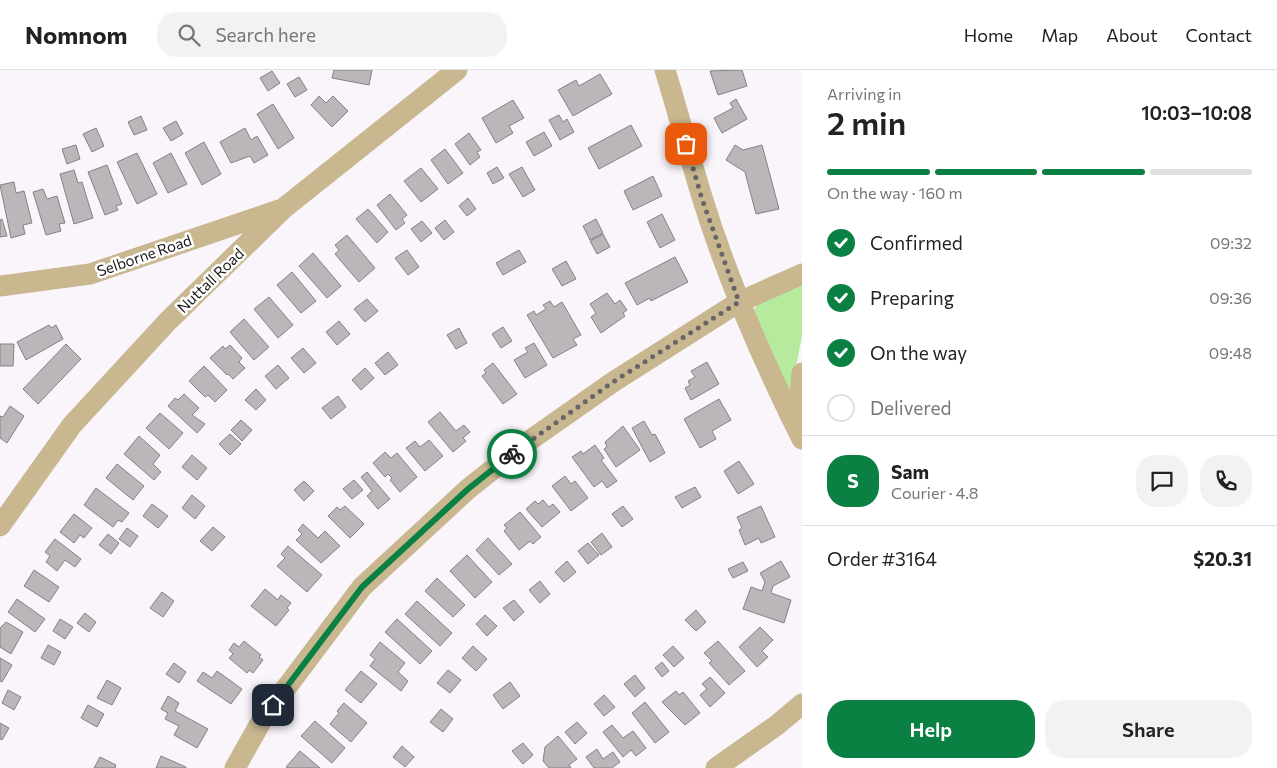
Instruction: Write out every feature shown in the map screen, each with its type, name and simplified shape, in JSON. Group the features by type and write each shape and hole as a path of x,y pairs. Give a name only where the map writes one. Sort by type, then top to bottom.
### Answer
{"street":[{"name":"Nuttall Road","path":"0,526 72,425 168,322 284,208 457,70"},
{"path":"666,70 702,199 739,302 774,383 800,434"},
{"name":"Selborne Road","path":"0,286 90,274 284,208"},
{"path":"235,768 262,720 362,587 468,489 526,443 613,382 739,302 802,274"},
{"path":"800,434 802,373"},
{"path":"716,768 777,725 802,704"}],"green space":[{"path":"802,282 802,336 792,388 789,391 754,310 757,305"}],"building":[{"path":"334,70 372,70 369,85 332,78"},
{"path":"742,70 747,86 718,95 710,71"},
{"path":"272,71 280,83 268,91 260,78"},
{"path":"600,74 612,94 573,116 558,90 576,80 579,86"},
{"path":"299,77 307,90 295,97 287,84"},
{"path":"319,96 326,103 333,96 348,111 332,127 311,105"},
{"path":"736,99 747,119 722,133 714,118 733,108 730,103"},
{"path":"513,100 524,118 509,126 513,133 496,143 482,118"},
{"path":"273,104 294,138 278,149 257,114"},
{"path":"559,115 563,122 567,119 574,132 560,140 549,120"},
{"path":"141,116 147,130 134,135 128,122"},
{"path":"176,121 183,134 171,141 163,128"},
{"path":"631,125 642,146 599,169 588,148"},
{"path":"96,128 104,146 92,152 83,134"},
{"path":"245,128 251,140 257,136 268,155 254,163 250,156 231,163 220,142"},
{"path":"544,132 552,146 534,156 526,142"},
{"path":"469,133 481,150 477,152 480,157 470,165 455,144"},
{"path":"204,142 221,174 202,185 185,153"},
{"path":"76,145 80,159 67,164 62,149"},
{"path":"735,145 743,150 762,145 779,209 756,214 745,172 726,160"},
{"path":"445,149 463,173 448,184 431,160"},
{"path":"137,153 157,194 137,204 117,162"},
{"path":"171,153 187,184 168,193 153,163"},
{"path":"107,165 122,204 116,206 118,210 105,215 88,172"},
{"path":"497,167 504,178 493,184 487,173"},
{"path":"522,167 535,190 523,197 509,174"},
{"path":"421,168 438,189 421,202 404,181"},
{"path":"74,170 78,183 82,182 93,218 74,224 60,174"},
{"path":"653,176 662,196 633,210 624,191"},
{"path":"14,182 16,193 24,191 32,223 23,225 25,234 11,238 0,185"},
{"path":"43,189 47,199 57,196 65,223 59,224 61,231 46,235 33,192"},
{"path":"390,194 407,215 402,219 405,223 396,230 377,205"},
{"path":"468,198 476,209 467,216 459,206"},
{"path":"368,209 388,232 377,243 356,219"},
{"path":"662,214 675,240 660,248 647,222"},
{"path":"2,219 7,236 0,237 0,220"},
{"path":"596,219 603,233 590,240 583,226"},
{"path":"445,220 454,232 444,240 435,228"},
{"path":"422,221 432,233 421,242 411,229"},
{"path":"603,234 610,247 597,254 590,241"},
{"path":"347,235 375,268 359,282 335,254 339,250 335,245"},
{"path":"407,250 419,267 408,275 395,258"},
{"path":"519,250 526,262 503,275 496,263"},
{"path":"313,253 341,286 327,298 299,266"},
{"path":"675,257 688,282 651,301 650,298 637,305 625,283"},
{"path":"566,261 576,279 562,286 552,269"},
{"path":"292,272 316,301 301,313 277,285"},
{"path":"607,293 615,304 620,300 627,310 623,313 625,316 601,333 591,317 596,313 590,304"},
{"path":"269,297 293,325 278,338 254,309"},
{"path":"367,299 378,311 365,322 354,309"},
{"path":"550,301 554,307 562,302 581,335 573,339 577,345 553,358 527,315 534,311 536,315 546,309 543,305"},
{"path":"244,319 269,347 254,360 230,332"},
{"path":"339,321 350,334 337,345 326,332"},
{"path":"49,325 51,328 56,325 63,339 26,360 17,342"},
{"path":"503,327 512,341 501,348 492,334"},
{"path":"459,328 467,343 456,349 447,335"},
{"path":"534,343 547,365 525,378 514,360 528,352 525,348"},
{"path":"0,344 14,344 13,366 0,366"},
{"path":"66,344 81,359 38,404 23,389"},
{"path":"230,345 242,358 239,362 245,368 233,379 210,358 223,346 225,349"},
{"path":"303,348 316,363 304,373 291,358"},
{"path":"388,352 398,365 385,375 375,363"},
{"path":"707,362 719,384 691,400 685,388 690,385 688,381 695,377 691,371"},
{"path":"493,363 517,394 503,404 482,376 486,373 484,370"},
{"path":"278,365 289,378 276,389 265,376"},
{"path":"204,366 227,390 215,402 208,395 205,397 189,381"},
{"path":"365,368 374,378 361,390 352,380"},
{"path":"256,389 266,400 256,410 245,400"},
{"path":"184,394 199,408 192,415 205,424 197,433 168,406 175,398 178,400"},
{"path":"338,396 346,407 331,419 322,408"},
{"path":"719,399 731,420 712,431 716,439 700,448 684,419"},
{"path":"10,406 24,416 7,443 0,438 0,416 3,417"},
{"path":"440,412 456,431 464,425 470,432 463,438 466,441 453,452 428,422"},
{"path":"160,413 183,433 169,449 146,428"},
{"path":"241,420 252,430 242,441 231,430"},
{"path":"644,421 652,435 655,434 665,453 650,462 632,428"},
{"path":"623,426 640,450 616,467 604,449 607,447 605,442"},
{"path":"230,434 241,444 230,455 219,444"},
{"path":"139,436 160,455 153,464 161,472 154,480 124,454"},
{"path":"429,440 443,456 425,471 406,448 415,441 420,447"},
{"path":"595,445 604,458 601,460 617,481 607,488 602,481 594,487 572,457 581,451 583,454"},
{"path":"385,452 391,458 397,453 417,477 400,492 390,480 392,478 388,474 385,477 373,463"},
{"path":"192,455 207,468 197,480 182,467"},
{"path":"739,461 754,484 738,494 724,471"},
{"path":"117,464 144,486 133,500 106,478"},
{"path":"367,472 390,499 378,509 367,496 372,491 361,477"},
{"path":"565,476 571,484 575,481 588,498 571,511 552,486"},
{"path":"354,480 363,490 352,499 343,489"},
{"path":"304,481 314,491 304,501 294,490"},
{"path":"695,487 701,497 682,508 675,497"},
{"path":"96,488 129,513 122,522 118,520 113,527 84,505"},
{"path":"192,495 205,506 195,519 182,508"},
{"path":"543,500 549,507 553,504 560,512 542,527 526,509 535,501 538,504"},
{"path":"152,504 168,516 158,528 143,516"},
{"path":"345,506 364,524 350,538 328,516 337,507 340,510"},
{"path":"623,506 633,519 622,527 612,514"},
{"path":"761,506 775,537 761,543 759,538 745,545 739,530 742,528 737,517"},
{"path":"520,512 541,537 533,544 530,541 519,550 504,531 507,528 504,525"},
{"path":"74,514 92,528 84,538 80,535 74,543 60,532"},
{"path":"303,524 318,538 325,531 340,546 321,563 296,540 302,534 298,530"},
{"path":"213,527 225,537 212,551 200,541"},
{"path":"127,528 138,536 130,547 119,539"},
{"path":"602,533 612,547 601,555 591,542"},
{"path":"108,534 119,543 111,554 99,545"},
{"path":"488,538 512,564 499,575 476,550"},
{"path":"55,539 81,559 75,567 65,560 57,571 46,562 50,556 45,552"},
{"path":"588,543 599,555 588,564 578,551"},
{"path":"288,546 322,575 307,592 277,566 285,558 281,554"},
{"path":"467,555 492,582 475,598 450,571"},
{"path":"567,561 576,572 564,582 555,572"},
{"path":"781,561 790,577 773,586 771,593 791,600 784,623 743,609 751,587 762,591 765,582 760,573"},
{"path":"743,562 748,571 733,578 728,569"},
{"path":"34,570 59,587 49,602 24,586"},
{"path":"437,578 465,605 453,617 425,591"},
{"path":"540,581 550,594 540,603 529,590"},
{"path":"265,589 278,600 281,595 291,603 287,608 289,610 276,626 251,606"},
{"path":"162,592 174,601 163,617 150,608"},
{"path":"17,599 45,619 35,632 8,612"},
{"path":"514,600 524,612 514,621 503,608"},
{"path":"417,601 452,633 440,646 405,614"},
{"path":"696,610 706,622 696,631 685,620"},
{"path":"85,613 96,622 89,632 77,623"},
{"path":"485,615 497,626 487,636 476,624"},
{"path":"60,619 73,627 65,639 53,631"},
{"path":"397,619 432,651 420,664 385,632"},
{"path":"6,622 23,632 11,654 0,647 0,628"},
{"path":"760,627 773,640 762,651 768,657 757,667 739,647"},
{"path":"244,641 261,655 259,657 263,660 253,673 249,670 247,673 229,658 233,654 229,650 234,643 239,647"},
{"path":"718,641 745,671 729,685 709,663 712,661 704,653"},
{"path":"380,642 405,663 398,672 408,681 401,691 370,666 375,659 370,655"},
{"path":"48,645 61,652 54,665 41,658"},
{"path":"473,646 487,659 476,671 462,658"},
{"path":"673,646 684,658 674,667 663,655"},
{"path":"0,658 12,665 2,682 0,681"},
{"path":"662,662 669,671 662,677 655,668"},
{"path":"174,663 186,672 179,683 166,674"},
{"path":"448,670 461,680 450,693 437,683"},
{"path":"217,671 242,689 231,704 197,681 203,672 212,678"},
{"path":"361,671 377,684 361,703 345,690"},
{"path":"635,675 645,688 635,697 624,684"},
{"path":"710,677 725,693 710,707 700,695 707,689 702,684"},
{"path":"107,680 121,688 112,705 97,698"},
{"path":"510,682 520,696 503,709 493,695"},
{"path":"8,690 21,697 14,710 2,703"},
{"path":"676,691 679,695 683,692 700,713 685,725 662,702"},
{"path":"604,695 615,707 604,716 594,704"},
{"path":"168,696 179,703 175,711 208,729 197,748 174,735 179,726 165,719 168,713 161,709"},
{"path":"645,702 669,732 655,743 632,713"},
{"path":"344,703 367,723 351,742 330,724"},
{"path":"88,705 104,714 97,727 81,718"},
{"path":"441,709 453,719 443,732 430,722"},
{"path":"315,721 345,748 332,763 301,736"},
{"path":"577,722 587,733 575,744 565,732"},
{"path":"0,723 9,728 2,740 0,739"},
{"path":"612,725 623,738 633,731 646,748 636,756 631,750 623,757 603,732"},
{"path":"558,736 577,759 569,765 571,768 549,768 543,761 545,747"},
{"path":"523,743 533,755 523,764 512,751"},
{"path":"402,746 414,757 405,767 393,757"},
{"path":"597,749 603,759 613,752 620,762 612,768 594,768 586,757"},
{"path":"300,751 320,768 286,767"},
{"path":"161,756 186,767 186,768 156,768"},
{"path":"100,757 116,765 115,768 94,768"}],"way so far":[{"path":"512,454 613,382 739,302 702,199 686,144"}],"route":[{"path":"273,705 362,587 468,489 512,454"}]}
